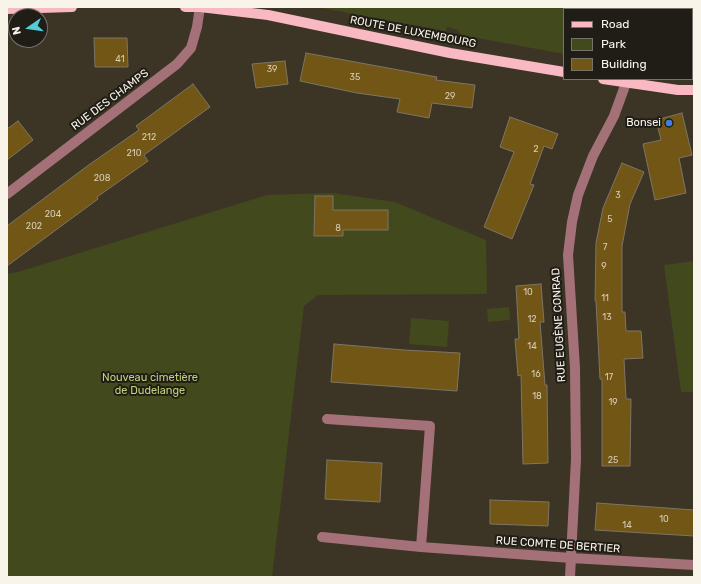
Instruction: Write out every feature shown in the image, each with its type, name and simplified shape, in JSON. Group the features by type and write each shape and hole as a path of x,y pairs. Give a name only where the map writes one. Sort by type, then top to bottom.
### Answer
{"main road":[{"path":"7,9 72,7"},
{"name":"ROUTE DE LUXEMBOURG","path":"185,7 268,11 450,53 563,72"},
{"path":"609,80 678,90 694,90"}],"street":[{"name":"RUE DES CHAMPS","path":"7,194 177,64 191,48 197,27 200,7"},
{"name":"RUE EUGÈNE CONRAD","path":"570,577 576,459 575,368 568,254 572,222 578,196 593,156 614,116 626,83"},
{"path":"327,419 430,426 421,547"},
{"name":"RUE COMTE DE BERTIER","path":"322,537 421,547 694,565"}],"green space":[{"path":"316,7 694,7 694,75 693,8 563,8 563,54 461,35 458,30 447,27 446,31"},
{"name":"Nouveau cimetière de Dudelange","path":"332,193 395,202 486,240 487,294 318,295 304,306 272,577 7,577 7,274 18,272 267,195"},
{"path":"694,261 694,392 681,392 664,265"},
{"path":"509,307 510,320 488,322 487,309"},
{"path":"411,318 449,321 447,347 409,344"}],"building":[{"path":"94,38 127,38 128,67 95,67"},
{"path":"306,53 437,77 436,80 475,85 472,108 432,103 429,118 397,112 400,99 357,93 300,81"},
{"path":"285,61 288,84 256,88 252,64"},
{"path":"193,84 210,107 144,155 148,161 97,197 98,199 7,266 7,226 90,164 139,130 136,126"},
{"path":"682,113 692,155 679,158 686,193 655,200 643,144 661,140 656,120"},
{"path":"510,117 558,134 552,149 544,146 530,184 534,185 512,239 484,227 514,152 500,147"},
{"path":"18,121 33,140 7,160 7,129"},
{"path":"622,163 644,172 630,204 622,246 622,312 625,312 626,331 641,331 643,358 624,359 626,399 631,399 630,466 602,466 602,379 600,379 595,301 596,243 603,208"},
{"path":"315,196 333,196 333,210 388,210 388,230 343,230 343,236 314,236"},
{"path":"541,284 544,322 540,322 545,385 547,385 548,463 523,464 521,375 518,376 515,339 519,339 516,286"},
{"path":"334,344 460,353 457,391 331,382"},
{"path":"327,460 382,463 380,502 325,499"},
{"path":"490,500 549,502 548,526 490,524"},
{"path":"597,503 694,510 694,536 595,530"}],"place":[{"name":"Bonsei","path":"669,123"}]}
